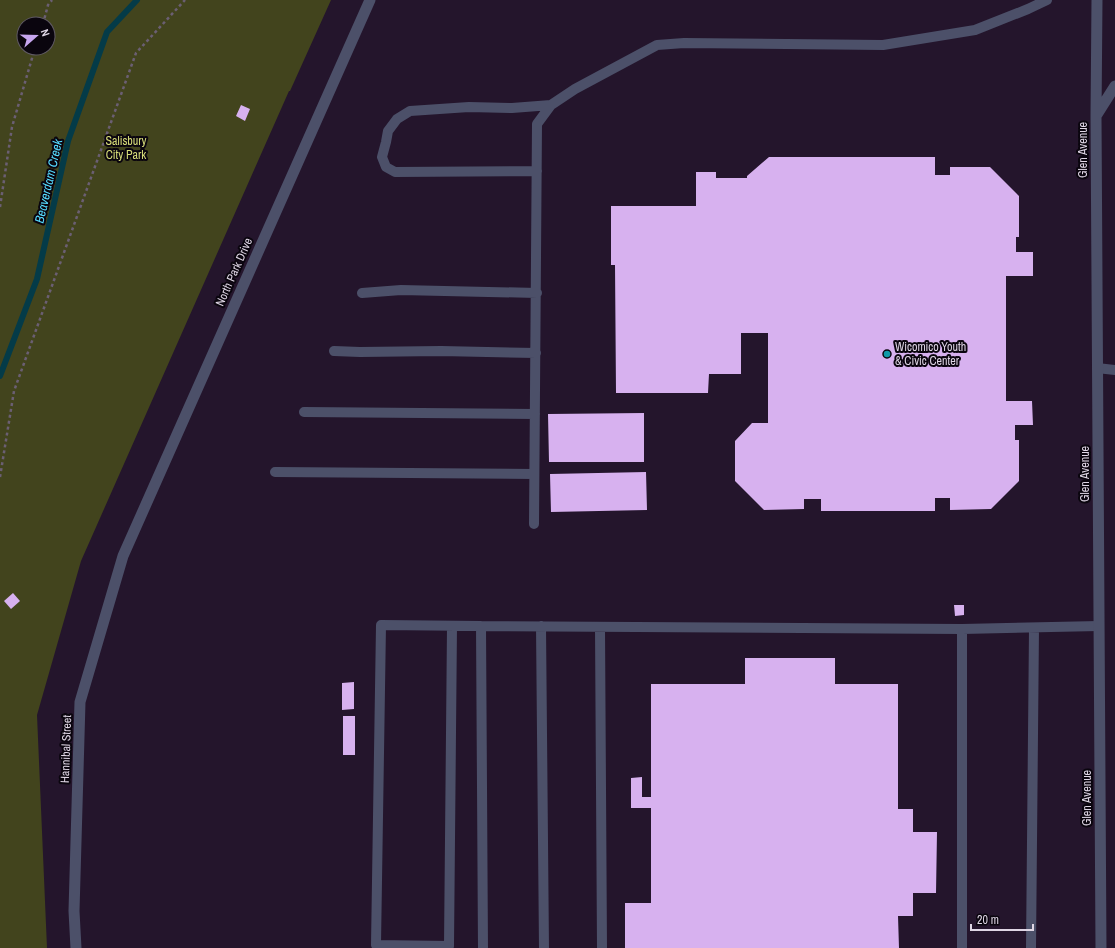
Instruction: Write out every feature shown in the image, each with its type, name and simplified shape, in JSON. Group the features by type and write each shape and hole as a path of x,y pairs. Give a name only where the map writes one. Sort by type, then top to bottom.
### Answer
{"street":[{"name":"North Park Drive","path":"122,556 370,0"},
{"name":"Glen Avenue","path":"1097,0 1097,368 1101,948"},
{"path":"1096,116 1115,86"},
{"name":"Hannibal Street","path":"76,948 74,911 80,702 122,556"}],"lane":[{"path":"534,524 537,124 551,105 574,89 657,45 684,43 883,45 975,30 1047,0"},
{"path":"537,171 395,172 386,167 382,157 388,132 397,119 410,111 469,107 512,108 551,105"},
{"path":"362,293 401,290 536,293"},
{"path":"334,351 536,353"},
{"path":"1097,368 1115,370"},
{"path":"304,412 535,414"},
{"path":"275,472 534,474"},
{"path":"452,626 449,946 376,945 381,625 600,628 962,629 1099,626"},
{"path":"481,626 483,948"},
{"path":"541,626 544,948"},
{"path":"600,628 602,948"},
{"path":"1031,948 1034,628"},
{"path":"962,629 962,948"}],"path":[{"path":"45,16 48,5 52,0"},
{"path":"0,477 14,391 136,53 185,0"},
{"path":"0,207 12,127 34,56"}],"green space":[{"name":"Salisbury City Park","path":"0,0 331,0 289,91 81,561 37,715 47,948 0,948"}],"building":[{"path":"241,105 250,109 245,121 236,116"},
{"name":"Wicomico Youth & Civic Center","path":"769,157 935,157 935,175 950,175 950,167 990,167 1019,196 1019,237 1016,237 1016,252 1033,252 1033,276 1006,276 1006,401 1032,401 1033,425 1015,425 1015,440 1019,440 1019,481 991,509 950,510 950,498 935,498 935,511 821,511 821,499 804,499 804,509 764,510 735,481 735,441 752,423 768,423 768,333 741,333 741,374 709,374 708,393 616,393 615,265 611,265 611,206 696,206 696,172 716,172 716,178 747,178 747,176"},
{"path":"644,413 644,462 549,462 548,414"},
{"path":"646,472 647,510 551,512 550,474"},
{"path":"13,593 20,601 11,609 4,601"},
{"path":"954,605 964,605 964,615 955,616"},
{"path":"745,658 835,658 835,684 898,684 898,809 913,809 913,832 937,832 936,893 913,893 913,916 898,916 899,948 625,948 625,903 651,903 651,808 631,808 631,778 642,777 642,797 651,797 651,684 745,684"},
{"path":"354,682 354,709 342,710 342,683"},
{"path":"343,716 355,716 355,755 343,755"}],"waterway":[{"name":"Beaverdam Creek","path":"0,376 37,279 68,141 107,32 137,0"}],"place":[{"name":"Wicomico Youth & Civic Center","path":"887,354"}]}
